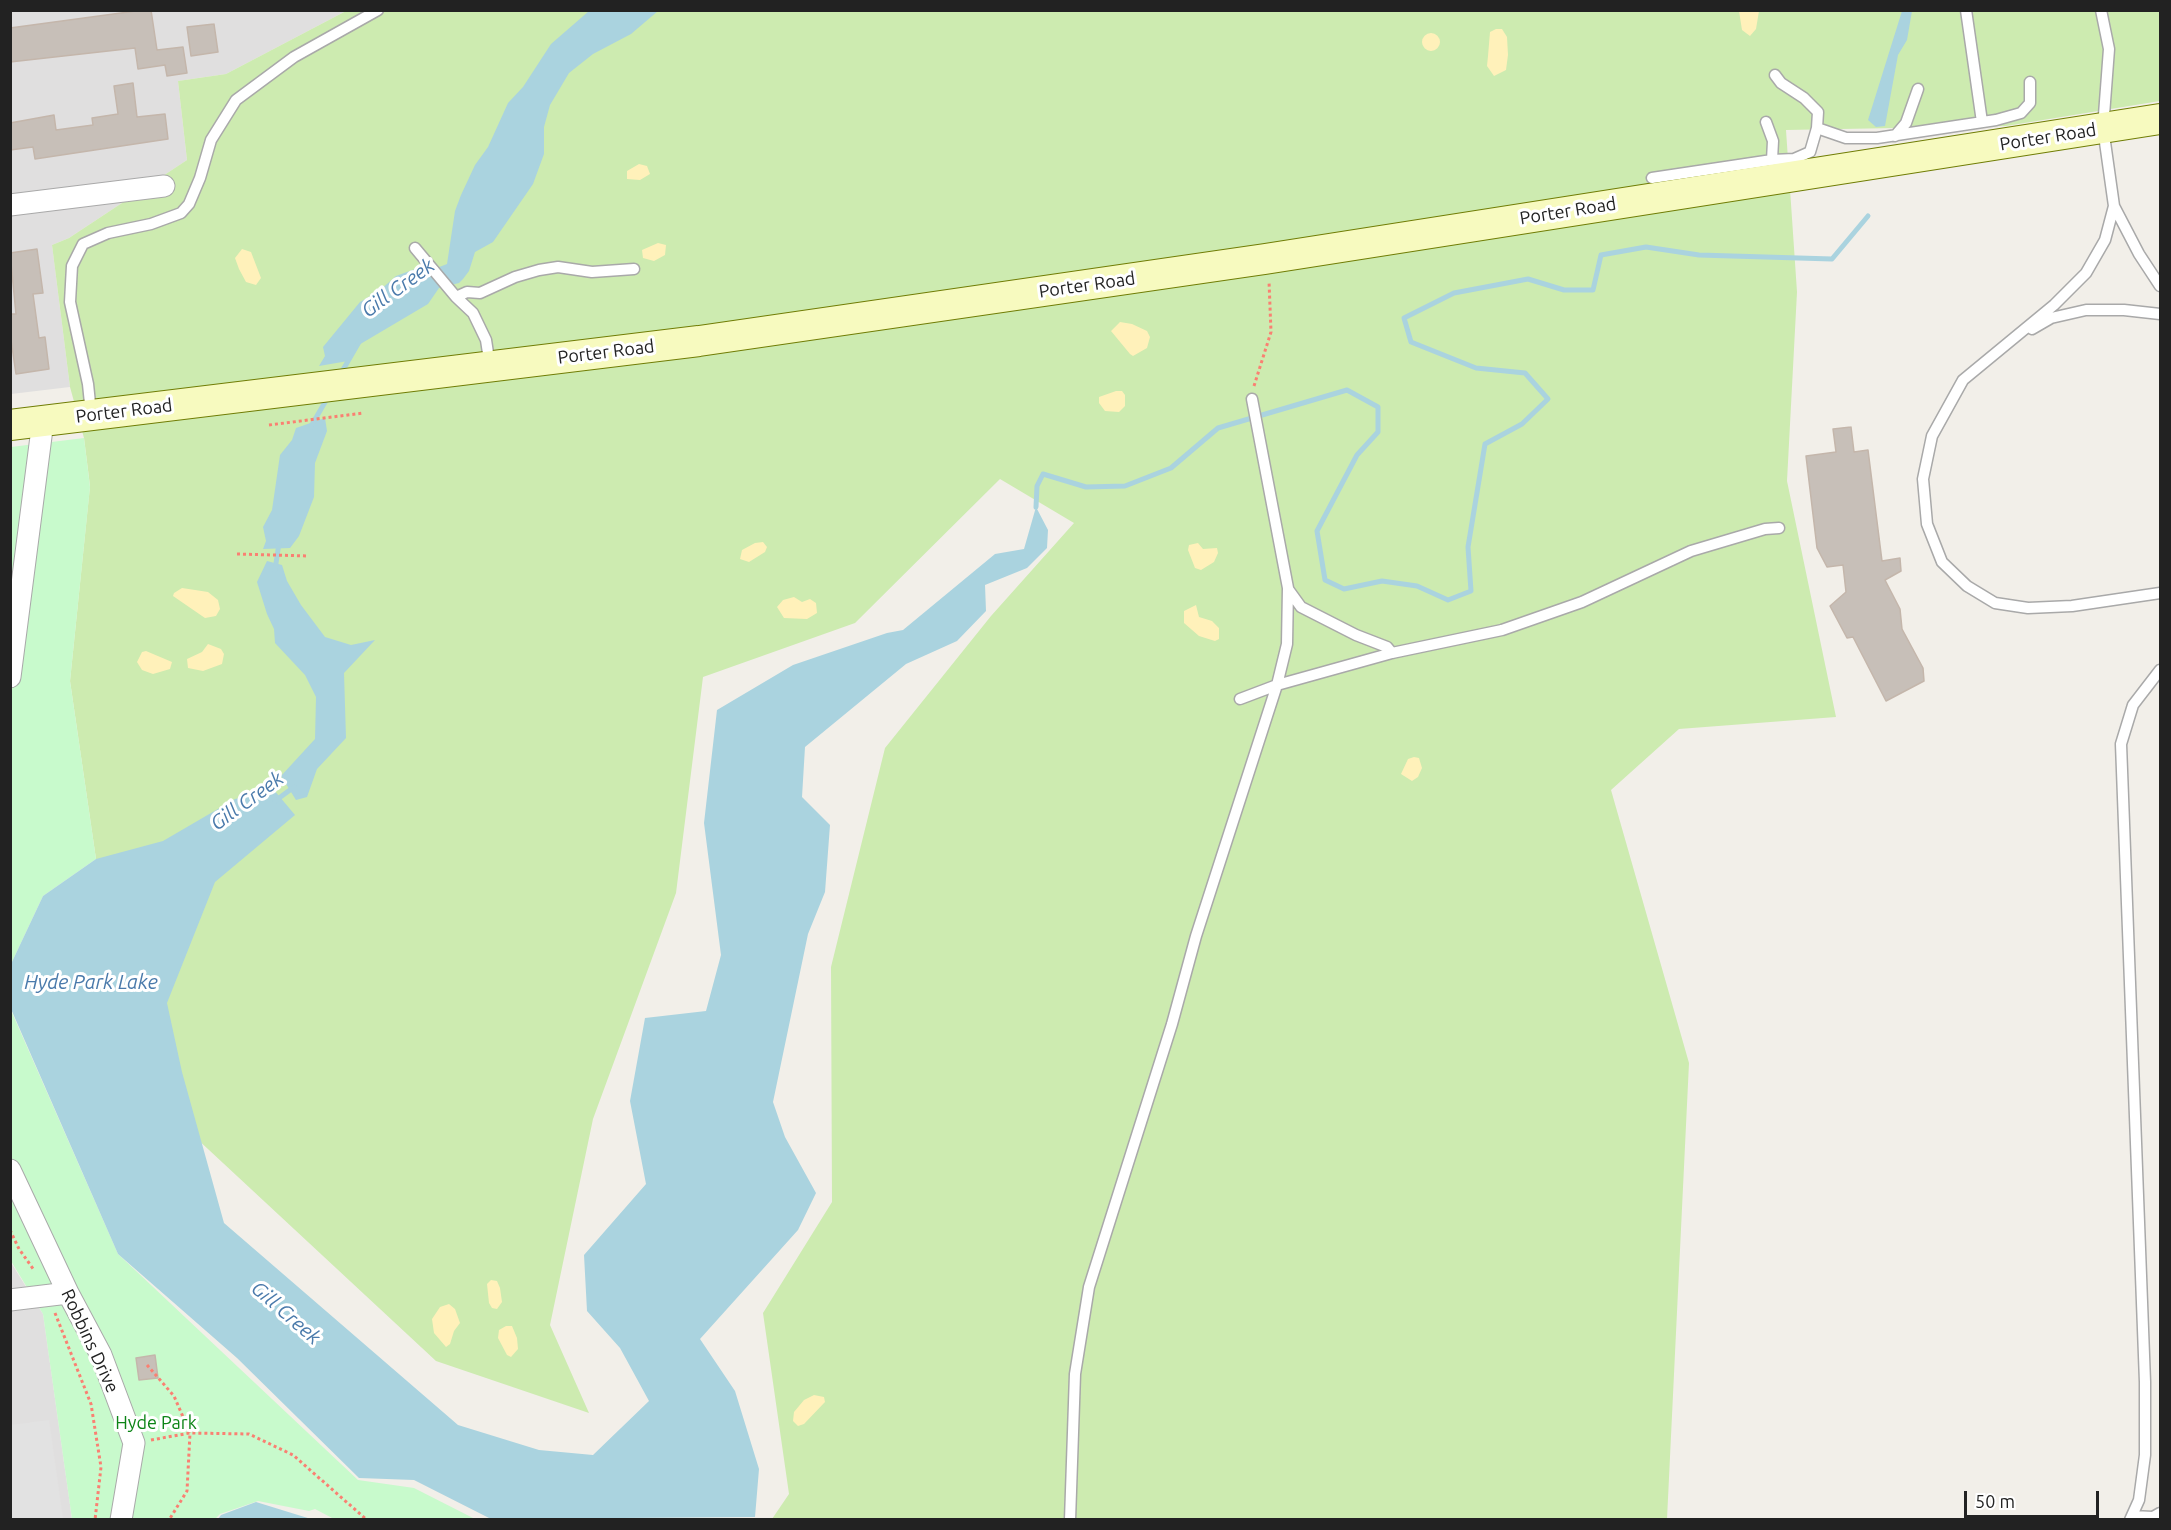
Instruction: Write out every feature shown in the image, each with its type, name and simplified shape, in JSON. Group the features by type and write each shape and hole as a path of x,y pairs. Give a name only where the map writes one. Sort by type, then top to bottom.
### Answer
{"main road":[{"name":"Porter Road","path":"10,425 699,341 1264,259 2160,119"}],"street":[{"path":"10,206 165,186"},
{"path":"10,677 43,421"},
{"name":"Robbins Drive","path":"10,1170 58,1294 101,1355 134,1443"},
{"path":"10,1300 58,1294"},
{"path":"121,1520 134,1443"}],"lane":[{"path":"91,416 88,384 70,302 72,266 83,244 108,233 151,224 181,213 189,204 200,178 210,140 236,100 294,57 378,10"},
{"path":"1966,10 1982,122"},
{"path":"2103,11 2109,49 2103,128 2114,206 2139,254 2160,286"},
{"path":"1652,178 1772,160 1794,159 1810,152 1817,128 1818,112 1804,98 1781,83 1775,75"},
{"path":"1817,128 1846,138 1894,136 1982,122 2021,113 2030,103 2030,82"},
{"path":"1894,136 1906,123 1918,89"},
{"path":"1766,122 1773,141 1772,160"},
{"path":"2114,206 2105,240 2086,273 2054,305 1963,380 1932,436 1923,479 1927,524 1942,561 1967,586 1995,603 2028,608 2116,601 2160,593"},
{"path":"415,248 456,297 473,313 486,340 490,366"},
{"path":"456,297 467,292 480,293 515,277 558,267 592,272 634,270"},
{"path":"2010,340 2051,318 2086,310 2124,309 2160,314"},
{"path":"1070,1520 1075,1374 1089,1287 1172,1024 1196,936 1277,685 1287,644 1288,588 1252,399"},
{"path":"1240,699 1277,685 1392,653 1502,630 1582,602 1691,551 1765,529 1779,528"},
{"path":"1288,588 1301,607 1356,635 1387,647 1392,653"},
{"path":"2160,670 2133,705 2121,744 2145,1382 2145,1455 2139,1500 2131,1518 2153,1517 2160,1513"}],"path":[{"path":"1252,399 1255,378 1270,332 1270,284 1264,259"},
{"path":"269,424 364,413"},
{"path":"237,554 309,556"},
{"path":"10,1230 19,1249 42,1280 58,1294 91,1404 101,1467 95,1520"},
{"path":"147,1365 174,1396 190,1433 187,1491 168,1520"},
{"path":"134,1443 190,1433 249,1434 293,1455 367,1520"}],"shaded area":[{"path":"10,11 346,11 226,74 178,81 187,160 69,238 52,245 70,387 11,394"},
{"path":"10,1261 43,1314 72,1519 11,1519"},
{"path":"49,1420 63,1519 11,1519 11,1425"}],"green space":[{"path":"346,11 2160,11 2160,101 2006,126 1786,130 1797,292 1787,481 1836,717 1679,729 1611,790 1689,1063 1667,1519 772,1519 789,1494 763,1313 832,1202 831,967 885,748 991,616 1074,523 1000,479 855,623 703,677 676,893 593,1119 550,1325 589,1413 436,1361 152,1097 115,881 96,859 70,681 90,486 84,438 70,387 52,245 69,238 187,160 178,81 226,74"},
{"path":"84,438 90,487 70,681 96,859 43,896 11,964 11,447"},
{"name":"Hyde Park","path":"10,1008 118,1254 358,1480 414,1488 475,1519 334,1519 315,1509 309,1511 258,1501 220,1514 215,1519 72,1519 43,1314 11,1261"}],"sand":[{"path":"1739,11 1759,11 1756,29 1750,36 1742,30"},
{"path":"1502,29 1507,37 1508,55 1506,70 1494,76 1487,66 1490,32"},
{"path":"1427,33 1435,33 1440,38 1438,49 1427,51 1422,46 1422,38"},
{"path":"639,164 647,166 650,174 640,180 627,179 627,171"},
{"path":"658,243 666,245 665,255 654,261 643,258 642,250"},
{"path":"242,249 251,252 261,278 256,285 246,282 239,269 235,258"},
{"path":"1120,322 1132,324 1147,331 1150,337 1147,348 1133,356 1130,354 1111,331"},
{"path":"1122,391 1125,395 1125,406 1119,412 1105,411 1099,403 1099,397"},
{"path":"763,542 767,547 765,552 749,562 740,559 742,550 755,543"},
{"path":"1198,543 1203,549 1217,548 1218,553 1214,562 1201,570 1195,568 1188,550 1189,545"},
{"path":"182,588 208,592 218,600 220,609 216,616 205,618 173,596"},
{"path":"794,597 802,602 810,599 816,603 817,613 807,619 784,618 777,607 783,600"},
{"path":"1196,605 1199,617 1212,621 1219,628 1219,639 1215,641 1199,636 1184,623 1184,611"},
{"path":"208,644 221,649 224,654 222,664 203,671 188,668 187,659 202,652"},
{"path":"146,651 172,662 170,669 153,674 142,670 137,662 142,652"},
{"path":"1419,758 1422,768 1418,777 1412,781 1401,774 1408,759"},
{"path":"491,1280 497,1281 500,1288 502,1302 497,1309 492,1308 489,1303 487,1284"},
{"path":"449,1304 455,1309 460,1323 454,1331 450,1344 446,1347 434,1333 432,1319 440,1307"},
{"path":"512,1326 517,1338 518,1349 511,1357 507,1355 498,1338 499,1330"},
{"path":"814,1395 824,1397 825,1402 804,1424 798,1426 793,1421 794,1412 804,1400"}],"water":[{"path":"589,11 658,11 631,34 593,54 569,73 550,105 544,127 544,154 533,184 493,242 475,252 469,271 463,279 459,283 439,288 428,304 357,346 348,361 319,366 325,356 323,347 360,302 379,291 396,276 415,269 429,271 447,264 455,211 461,195 475,165 488,147 508,103 523,87 551,44"},
{"path":"1902,11 1912,11 1907,40 1898,55 1885,126 1876,127 1868,120"},
{"path":"325,418 327,431 315,463 314,497 299,536 290,548 263,549 266,541 263,527 272,510 280,455 292,440 296,428"},
{"name":"Hyde Park Lake","path":"1036,507 1048,530 1047,548 1027,568 985,585 986,611 957,641 906,664 805,747 802,797 830,825 825,892 808,934 773,1102 785,1137 816,1193 798,1230 700,1339 735,1391 759,1469 755,1517 491,1519 414,1480 359,1478 237,1358 118,1254 11,1009 11,964 43,896 96,859 163,841 235,799 274,790 295,815 215,882 167,1003 182,1072 224,1223 458,1425 539,1450 593,1455 649,1401 620,1348 587,1311 584,1255 646,1184 630,1101 645,1018 706,1011 721,955 704,823 717,710 793,665 887,633 903,630 995,554 1024,549"},
{"path":"267,561 282,565 287,581 301,605 325,637 351,645 375,640 344,673 346,738 317,769 307,797 296,800 281,776 315,739 316,697 305,675 275,643 274,629 257,582"},
{"path":"256,1502 311,1519 218,1519 221,1515"}],"building":[{"path":"151,10 157,50 183,47 187,73 167,76 165,65 138,69 135,48 10,62 10,28"},
{"path":"214,24 218,52 191,56 187,27"},
{"path":"133,83 137,117 165,114 168,139 35,159 33,147 10,150 10,123 54,115 56,130 93,125 92,118 118,114 114,86"},
{"path":"37,249 43,293 33,294 39,338 45,337 49,369 16,374 10,333 10,314 16,314 10,253"},
{"path":"1851,427 1854,452 1868,450 1882,561 1900,558 1901,571 1885,580 1900,609 1902,629 1923,668 1924,681 1886,701 1853,637 1847,638 1830,606 1846,592 1843,565 1827,567 1817,548 1806,456 1836,452 1833,429"},
{"path":"155,1355 158,1378 139,1380 136,1358"}],"waterway":[{"path":"1036,507 1037,486 1043,474 1086,487 1125,486 1171,468 1218,428 1347,390 1378,407 1378,432 1357,455 1317,531 1325,580 1344,589 1382,581 1417,586 1448,600 1471,591 1468,547 1485,444 1522,424 1548,399 1525,373 1476,368 1411,342 1404,318 1454,293 1528,279 1564,290 1593,290 1601,255 1646,247 1699,255 1832,259 1868,216"},
{"name":"Gill Creek","path":"340,375 359,342"},
{"name":"Gill Creek","path":"310,428 328,397"},
{"name":"Gill Creek","path":"275,570 279,543"},
{"name":"Gill Creek","path":"275,801 294,787"}]}
